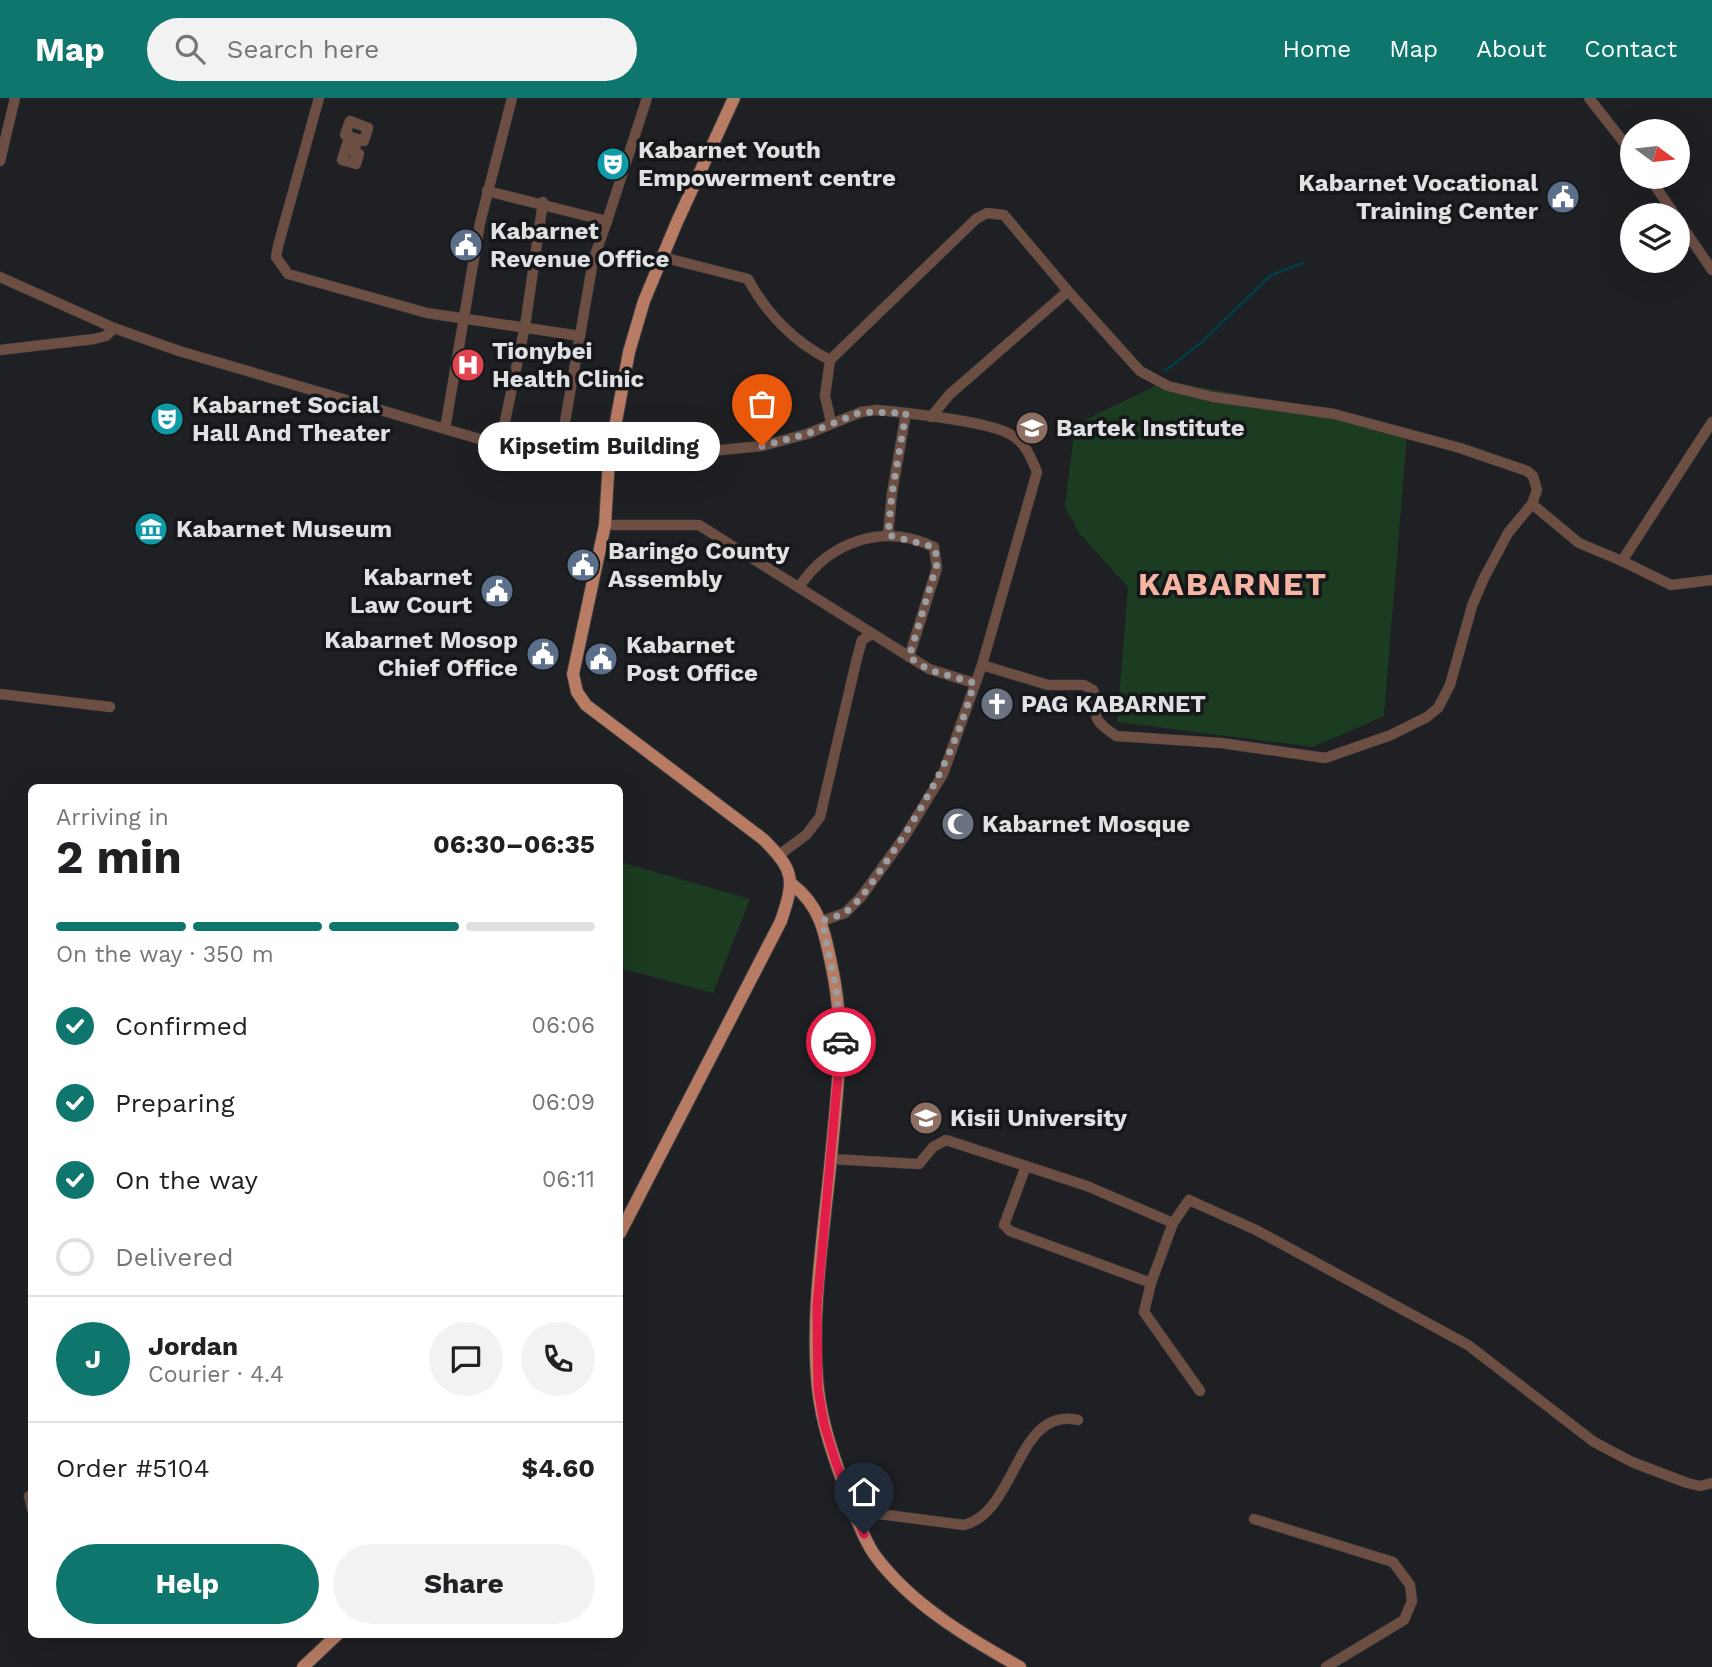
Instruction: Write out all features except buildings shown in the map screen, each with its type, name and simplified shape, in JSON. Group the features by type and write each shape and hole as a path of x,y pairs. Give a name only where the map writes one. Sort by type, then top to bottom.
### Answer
{"main road":[{"path":"623,1227 781,921 793,885 790,872 779,855 752,831 586,705 577,692 573,674 576,649 605,525 609,459 629,352 644,301 662,257 734,98"},
{"path":"793,885 808,897 822,921 836,988 841,1051 817,1306 818,1389 824,1424 855,1514 874,1553 910,1594 994,1653 1020,1667"},
{"path":"303,1667 334,1638"}],"street":[{"path":"0,162 15,98"},
{"path":"319,98 278,246 279,264 288,274 378,300 465,318 580,336"},
{"path":"445,429 487,191 512,98"},
{"path":"558,462 593,261 647,98"},
{"path":"1588,98 1620,138"},
{"path":"487,191 542,202 607,220"},
{"path":"500,445 525,326 542,202"},
{"path":"831,422 825,396 830,360 965,229 987,213 1004,215 1140,371 1168,386 1213,397 1334,414 1460,448 1527,471 1533,476 1537,490 1532,504 1508,533 1484,578 1472,606 1450,685 1438,708 1391,735 1362,743 1345,752 1325,758 1310,757 1222,743 1116,736 1102,727 1093,715 1093,690 1084,685 1048,685 982,664"},
{"path":"1690,238 1712,270"},
{"path":"662,257 748,279 760,302 775,318 813,352 830,360"},
{"path":"0,277 114,328 179,351 558,462 578,464 762,446 807,434 831,422 877,410 930,417 1011,434 1025,446 1037,472 965,718 943,774 905,836 861,897 845,913 822,921"},
{"path":"930,417 949,394 1068,291"},
{"path":"0,350 94,339 106,336 114,328"},
{"path":"888,535 892,493 906,413"},
{"path":"1622,561 1712,422"},
{"path":"1532,504 1579,543 1671,585 1712,580"},
{"path":"605,525 699,525 929,670 974,683"},
{"path":"799,587 811,568 840,546 888,535 928,544 937,553 937,568 909,657"},
{"path":"779,855 806,835 820,817 862,640 872,634"},
{"path":"0,694 110,707"},
{"path":"831,1159 919,1164 933,1147 946,1140 1087,1186 1173,1223"},
{"path":"1026,1166 1006,1228 1151,1283"},
{"path":"1200,1391 1144,1312 1151,1283 1173,1223 1189,1200 1256,1230 1468,1345 1594,1442 1632,1462 1687,1483 1700,1486 1712,1483"},
{"path":"855,1514 879,1514 964,1525 977,1522 1000,1493 1038,1430 1050,1420 1066,1417 1078,1420"},
{"path":"1254,1519 1393,1562 1410,1585 1412,1601 1404,1620 1326,1667"}],"shaded area":[{"path":"760,392 762,417 742,419 740,394"}],"green space":[{"path":"1165,381 1249,396 1407,433 1384,716 1313,747 1117,722 1128,587 1080,534 1065,507 1075,425"},
{"path":"623,863 750,899 713,993 623,969"}],"waterway":[{"path":"1165,371 1203,341 1271,275 1303,263"}],"way so far":[{"path":"762,446 807,434 861,412 877,410 906,413 892,493 888,535 934,547 938,561 909,657 929,670 974,683 965,718 943,774 905,836 861,897 845,913 822,921 836,988 841,1042"}],"place":[{"name":"Kabarnet Youth Empowerment centre","path":"613,164"},
{"name":"Kabarnet Vocational Training Center","path":"1563,197"},
{"name":"Kabarnet Revenue Office","path":"466,245"},
{"name":"Tionybei Health Clinic","path":"468,365"},
{"name":"Kabarnet Social Hall And Theater","path":"167,419"},
{"name":"Bartek Institute","path":"1032,428"},
{"name":"Kipsetim Building","path":"762,446"},
{"name":"Kabarnet Museum","path":"151,529"},
{"name":"Baringo County Assembly","path":"583,565"},
{"name":"Kabarnet Law Court","path":"497,591"},
{"name":"Kabarnet Mosop Chief Office","path":"543,654"},
{"name":"Kabarnet Post Office","path":"601,659"},
{"name":"PAG KABARNET","path":"997,704"},
{"name":"Kabarnet Mosque","path":"958,824"},
{"name":"Kisii University","path":"926,1118"}],"district":[{"name":"KABARNET","path":"1233,584"}],"route":[{"path":"841,1042 817,1306 818,1389 824,1424 836,1463 864,1534"}]}
